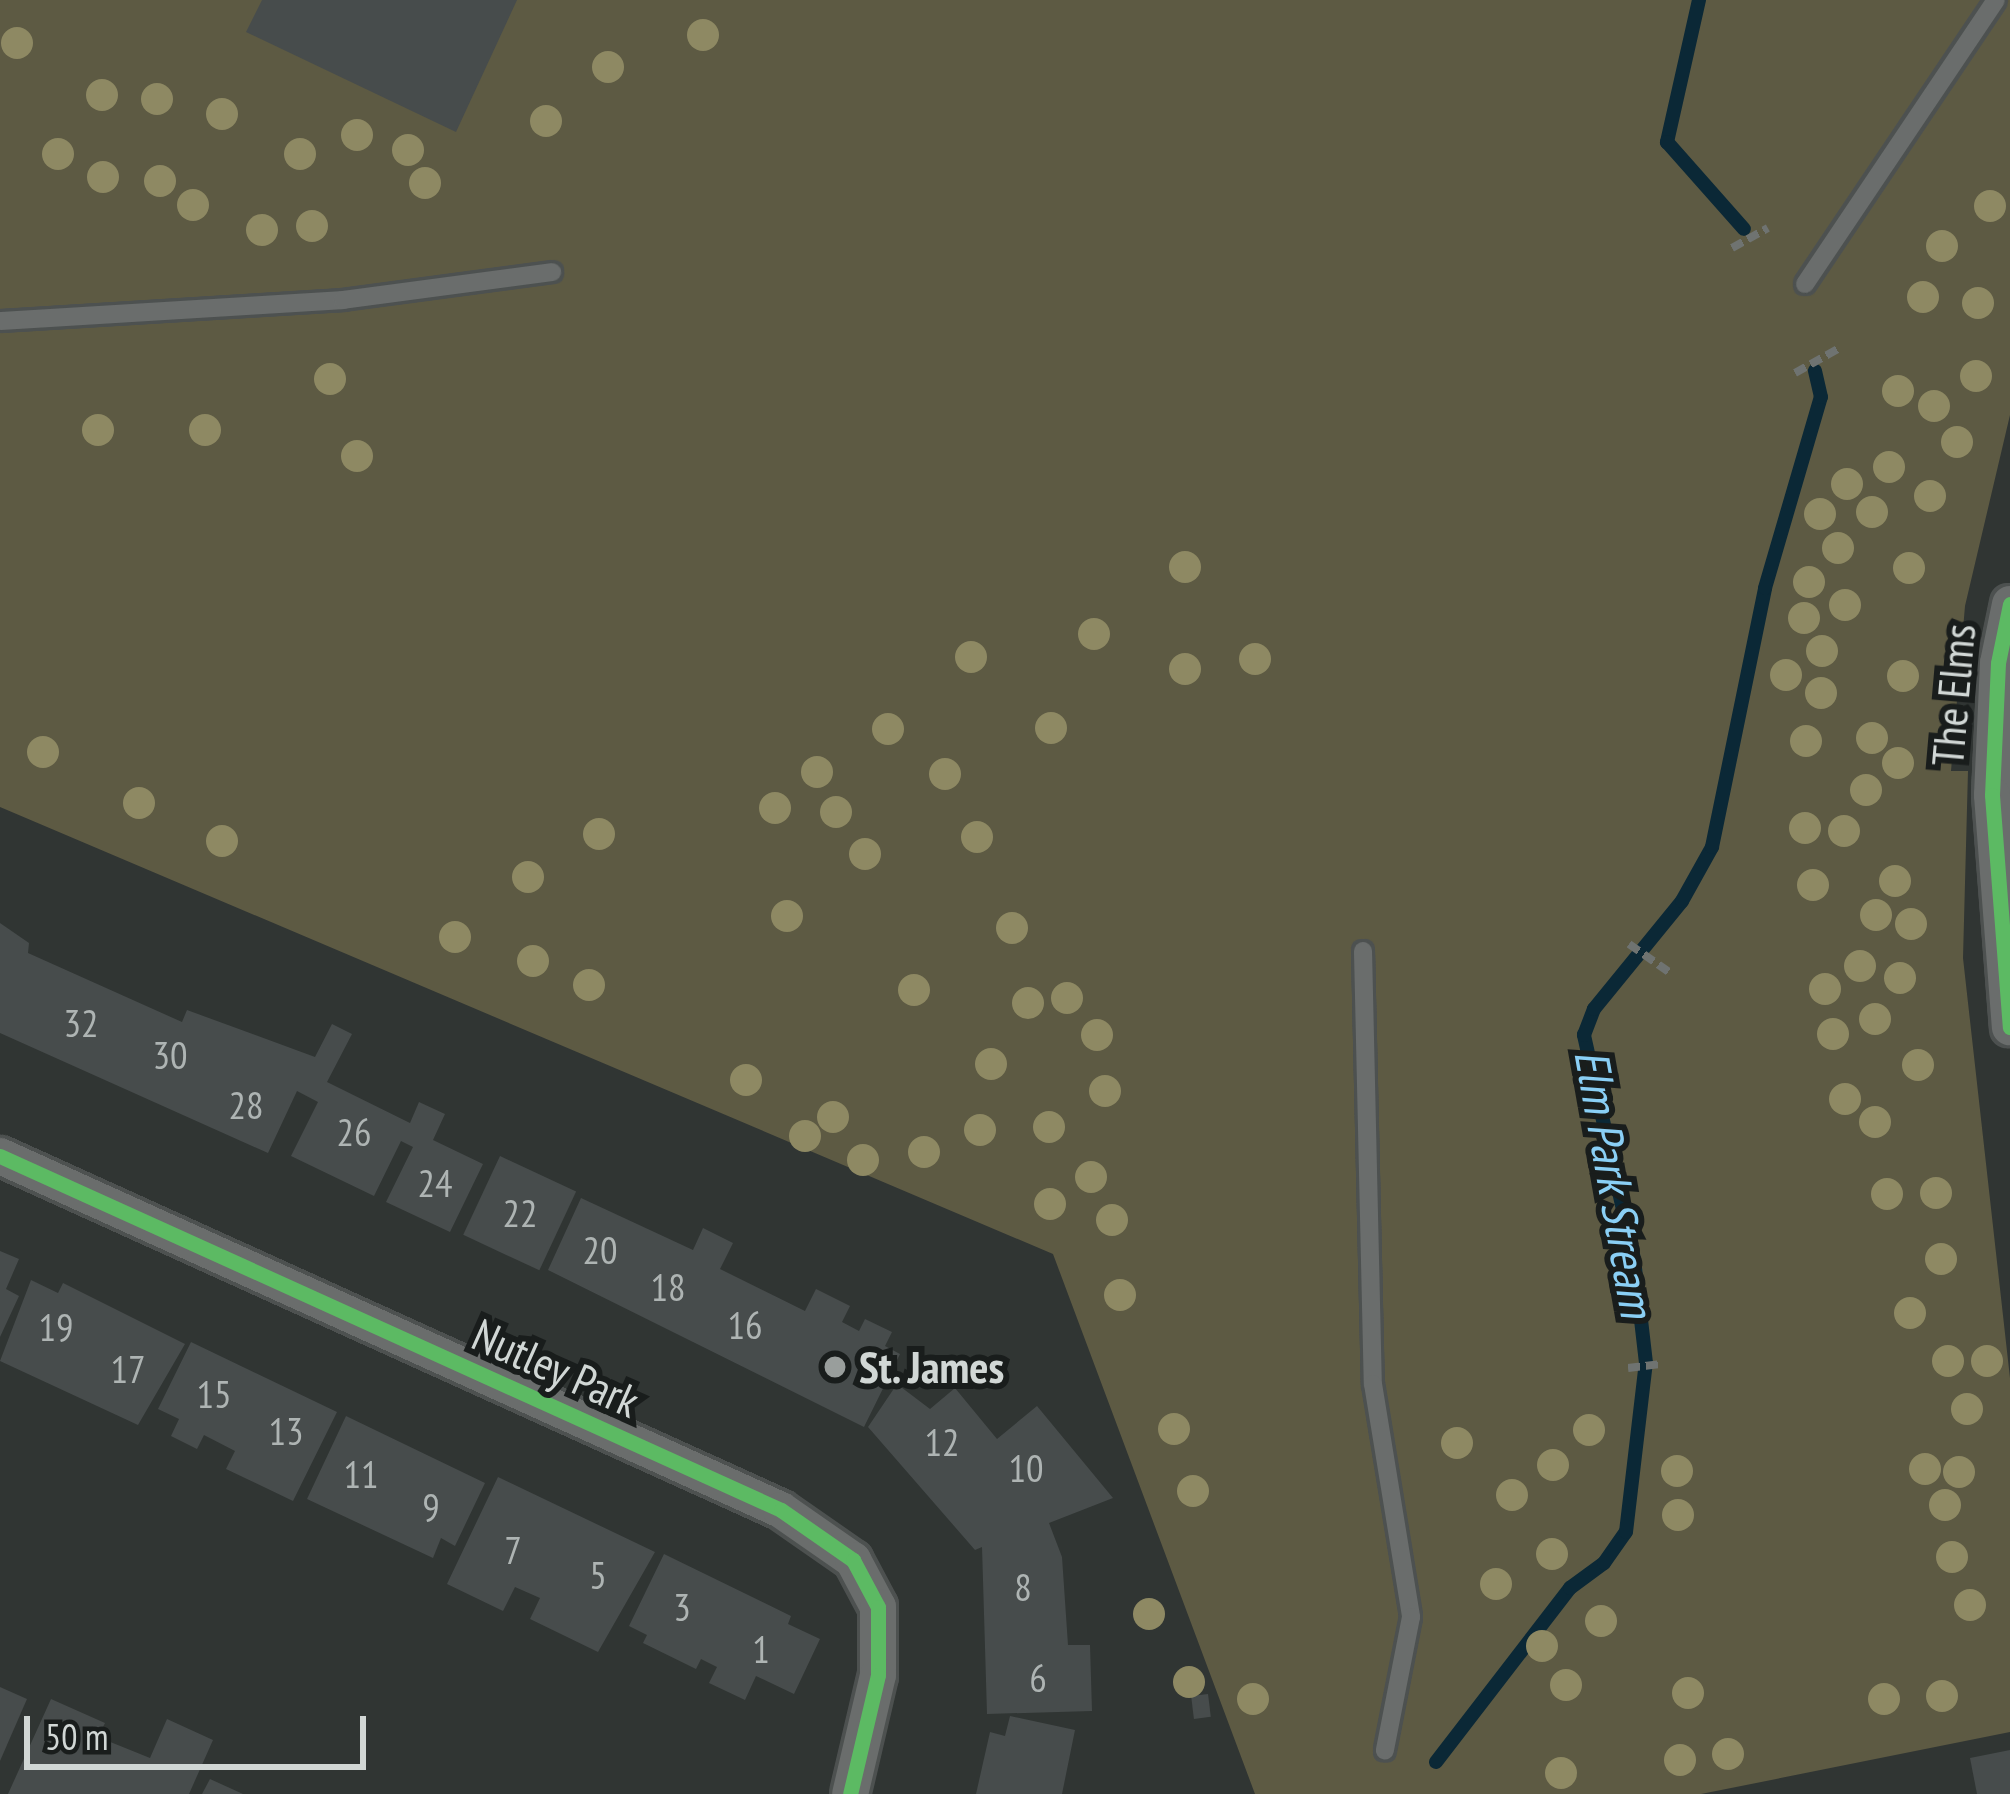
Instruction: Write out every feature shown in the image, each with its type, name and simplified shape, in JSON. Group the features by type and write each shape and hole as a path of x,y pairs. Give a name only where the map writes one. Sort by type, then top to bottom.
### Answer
{"street":[{"name":"The Elms","path":"2010,604 1998,663 1992,795 2010,1027"},
{"name":"Nutley Park","path":"0,1156 781,1510 853,1560 878,1607 878,1676 850,1794"}],"lane":[{"path":"1805,284 1996,0"},
{"path":"0,321 343,300 552,272"},
{"path":"1363,951 1373,1384 1411,1617 1385,1750"}],"path":[{"path":"1732,248 1768,228"},
{"path":"1795,373 1838,349"},
{"path":"1629,944 1669,972"},
{"path":"1628,1368 1662,1364"}],"shaded area":[{"path":"0,0 2010,0 2010,415 1965,606 1951,771 1968,771 1963,958 2010,1378 2010,1732 1701,1794 1255,1794 1053,1254 0,807"}],"building":[{"path":"262,0 517,0 456,132 246,32"},
{"path":"0,923 29,943 28,953 182,1022 187,1010 315,1057 332,1024 352,1034 327,1082 410,1123 419,1102 445,1114 433,1140 483,1164 450,1232 386,1202 413,1147 401,1141 374,1196 291,1156 318,1102 297,1091 268,1153 0,1033"},
{"path":"500,1156 576,1191 539,1270 463,1235"},
{"path":"581,1198 693,1250 703,1228 733,1243 720,1269 805,1311 816,1289 850,1306 842,1322 859,1331 865,1319 892,1332 885,1346 900,1354 864,1427 548,1270"},
{"path":"0,1251 19,1259 6,1289 19,1296 0,1337"},
{"path":"31,1280 58,1293 63,1283 185,1344 138,1425 0,1361"},
{"path":"191,1342 337,1412 293,1501 226,1469 235,1451 204,1435 197,1449 171,1436 179,1419 158,1409"},
{"path":"897,1384 930,1409 955,1388 997,1439 1037,1406 1113,1498 1049,1523 1062,1557 1068,1645 1090,1645 1092,1711 987,1714 982,1547 975,1550 868,1427"},
{"path":"346,1416 485,1483 455,1546 441,1538 433,1558 307,1499"},
{"path":"498,1477 655,1552 598,1652 530,1619 540,1598 515,1587 503,1611 447,1584"},
{"path":"664,1554 791,1616 788,1624 820,1639 794,1694 756,1676 745,1700 709,1683 717,1667 701,1659 696,1669 643,1643 647,1635 629,1626"},
{"path":"0,1687 27,1699 0,1761"},
{"path":"1208,1694 1211,1717 1194,1719 1191,1696"},
{"path":"51,1699 105,1723 98,1737 150,1758 167,1719 213,1740 189,1794 8,1794"},
{"path":"1010,1716 1075,1730 1062,1794 976,1794 990,1732 1005,1736"},
{"path":"2010,1750 2010,1794 1977,1794 1970,1758"},
{"path":"210,1779 243,1794 202,1794"}],"waterway":[{"name":"Elm Park Stream","path":"1699,0 1667,142 1744,229"},
{"name":"Elm Park Stream","path":"1436,1762 1570,1588 1604,1563 1626,1532 1646,1363 1634,1259 1584,1035 1594,1009 1682,901 1712,847 1765,588 1821,397 1815,371"}],"cycle path":[{"path":"2010,604 1998,663 1992,795 2010,1027"},
{"path":"0,1156 781,1510 853,1560 878,1607 878,1675 850,1794"}],"place":[{"name":"St. James","path":"835,1367"}]}
